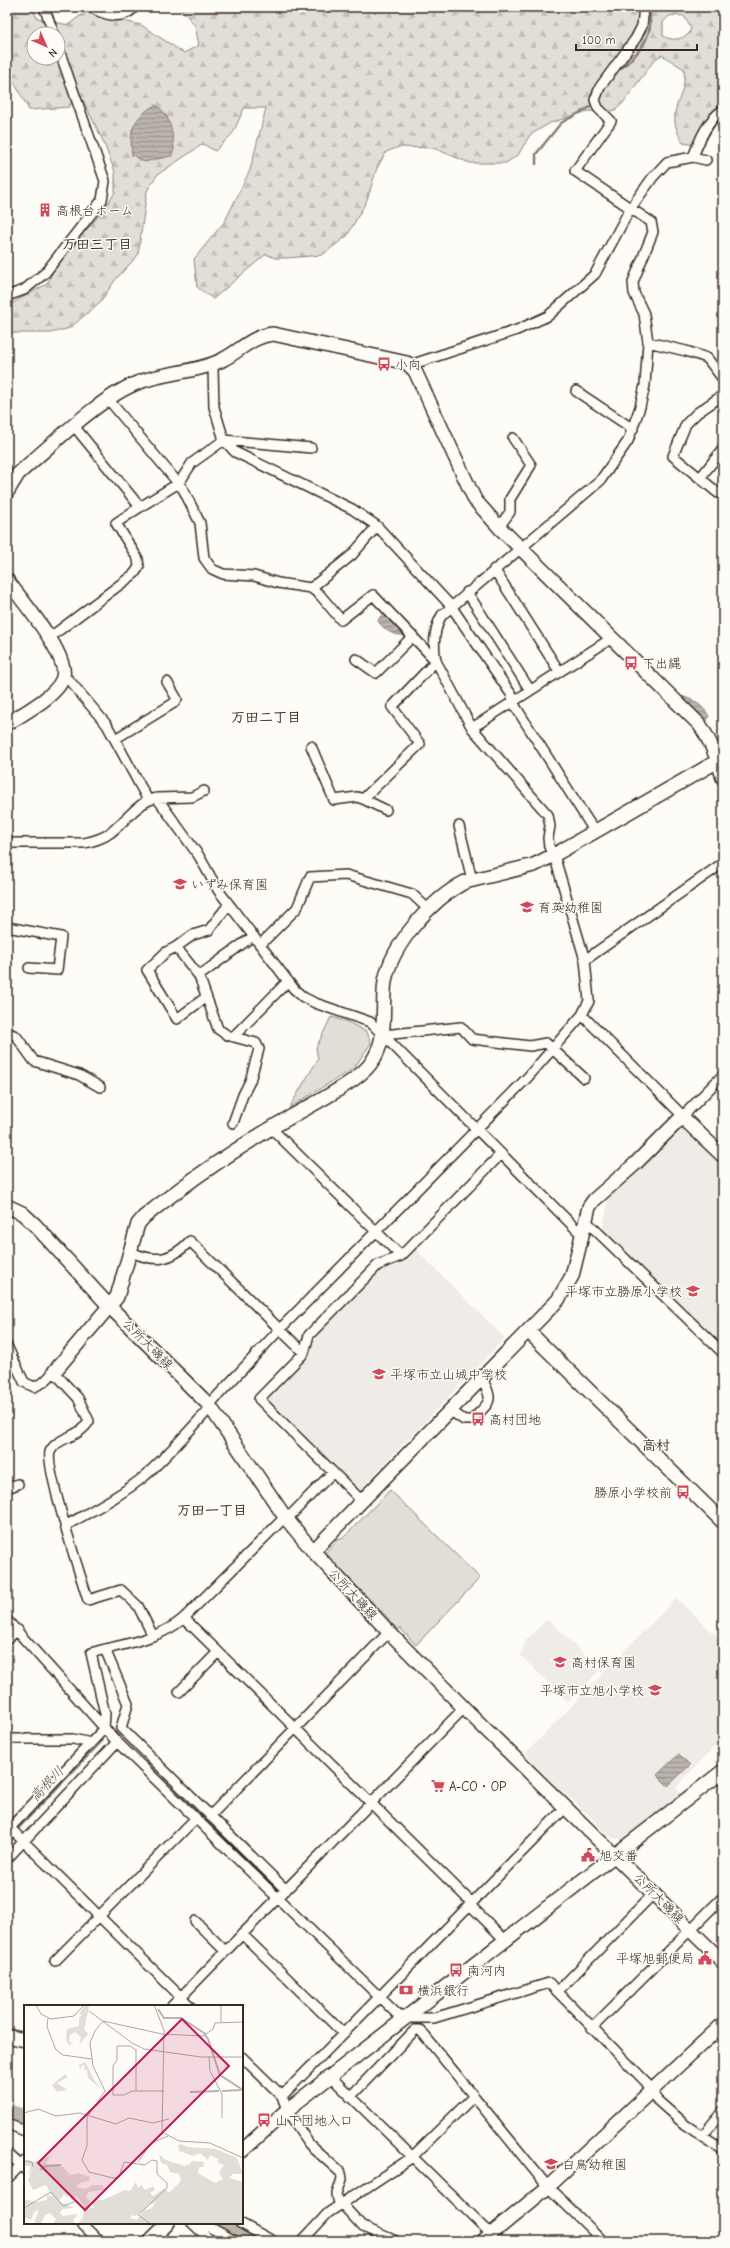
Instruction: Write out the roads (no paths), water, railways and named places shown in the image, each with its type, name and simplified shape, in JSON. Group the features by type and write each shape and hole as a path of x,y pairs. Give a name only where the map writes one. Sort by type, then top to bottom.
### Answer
{"street":[{"path":"44,7 51,26"},
{"path":"94,7 109,13 120,14 132,7"},
{"path":"436,662 434,652 437,624 442,614 466,592 600,481 628,440 633,428 645,384 648,342 644,314 634,293 633,282 652,232 650,222 575,170 611,121 598,108 595,100 600,87 636,38 642,26 644,7"},
{"path":"7,296 24,290 45,274 102,200 105,189 105,181 65,66"},
{"path":"693,157 700,140 718,113 723,110"},
{"path":"7,492 18,474 108,399 137,383 222,360 253,339 273,334 338,347 410,365 517,330 548,316 596,274 630,209 666,162 693,157 706,160"},
{"path":"648,342 686,351 707,358 720,369 723,379"},
{"path":"211,364 213,368 214,407 224,440 235,452 352,509 376,526 451,606 514,700 515,706 595,832"},
{"path":"410,365 417,375 475,500 499,527 700,725 721,759 723,778"},
{"path":"576,391 633,428"},
{"path":"718,493 673,456 686,424 697,413 723,395"},
{"path":"65,1526 105,1504 145,1476 210,1407 280,1329 527,1078 582,1015 589,1002 585,960 554,855 549,847 548,838 550,826 545,810 472,728 436,662 373,595 341,620 320,595 311,588 278,584 254,576 223,574 212,569 204,558 200,523 179,482 108,399"},
{"path":"74,426 140,507"},
{"path":"499,527 510,512 512,506 510,500 531,465 513,438"},
{"path":"49,638 134,574 139,567 138,560 116,523 179,482 192,463 224,440 311,448"},
{"path":"700,478 723,449"},
{"path":"311,588 352,555 376,526"},
{"path":"494,569 559,671"},
{"path":"7,580 49,638 64,671 63,680 46,698 7,724"},
{"path":"466,592 530,690"},
{"path":"356,659 376,673 413,636"},
{"path":"472,728 612,638"},
{"path":"363,799 420,744 392,707 436,662"},
{"path":"63,680 69,680 107,725 153,799 198,856 218,890 288,981 303,997 370,1022 582,1235"},
{"path":"115,739 174,703 177,699 167,682"},
{"path":"311,746 334,800 357,797 386,810"},
{"path":"7,1346 24,1382 29,1386 39,1385 54,1372 110,1307 120,1289 138,1224 144,1217 216,1164 271,1128 354,1079 366,1070 374,1058 383,1034 385,981 389,969 409,931 429,910 455,887 472,880 534,865 595,832 721,759"},
{"path":"7,843 84,843 94,841 108,834 153,799 192,797 204,791"},
{"path":"459,826 472,880"},
{"path":"585,960 723,863"},
{"path":"261,944 298,908 310,877 346,875 412,894 429,910"},
{"path":"206,997 177,1019 147,970 166,952 176,947 192,935 209,930 229,904"},
{"path":"7,927 61,937 57,970 29,968"},
{"path":"198,976 253,936"},
{"path":"176,947 198,976 218,1029 233,1037 256,1043 259,1049 250,1081 243,1095 233,1123"},
{"path":"233,1037 288,981"},
{"path":"582,1015 723,1156"},
{"path":"383,1034 461,1027 472,1039 530,1046 546,1043 553,1047 584,1078"},
{"path":"7,1032 16,1036 34,1061 79,1075 100,1087"},
{"path":"313,1551 451,1411 566,1289 572,1276 589,1207 594,1200 635,1164 723,1075"},
{"path":"271,1128 401,1256"},
{"path":"362,1501 259,1399 304,1353 310,1335 378,1265 401,1256 501,1154"},
{"name":"公所大磯線","path":"7,1206 22,1213 35,1225 110,1307 210,1407 286,1518 313,1551 389,1632 565,1808 654,1893 723,1962"},
{"path":"585,1220 723,1353"},
{"path":"131,1252 156,1260 167,1258 190,1241 304,1353"},
{"path":"528,1331 723,1522"},
{"path":"54,1372 78,1398 89,1421 84,1430 54,1445 50,1453 50,1465 65,1526 88,1600 121,1590 138,1606 153,1636"},
{"path":"451,1411 464,1420 472,1420 477,1415 489,1402 490,1396 482,1378"},
{"path":"189,2005 100,1915 24,1841 8,1828 104,1729 105,1714 91,1653 153,1636 174,1627 333,1472"},
{"path":"7,1488 18,1484"},
{"path":"184,1618 470,1903 506,1941"},
{"path":"7,1620 18,1630 104,1729 398,2014 406,2018 434,2018 549,1983 652,2090 657,2100 684,2124 723,2150"},
{"path":"7,1639 18,1630"},
{"path":"210,1816 389,1632"},
{"path":"105,1649 128,1704 121,1728 286,1890"},
{"path":"179,1692 218,1652"},
{"path":"173,2005 464,1708"},
{"path":"7,1739 73,1738 91,1743"},
{"path":"7,1859 117,1742"},
{"path":"243,2150 287,2110 330,2076 506,1941 723,1771"},
{"path":"282,2096 565,1808"},
{"path":"55,1961 196,1818"},
{"path":"558,1991 654,1893"},
{"path":"592,2028 723,1897"},
{"path":"195,1921 225,1951"},
{"path":"242,1934 342,2034"},
{"path":"330,2076 487,2237 548,2187 723,2024"},
{"path":"350,2097 415,2030 420,2030 548,2187 603,2241"},
{"path":"7,2036 24,2040"},
{"path":"243,2058 282,2096 287,2110 309,2144 341,2173 342,2179 337,2194 341,2204 363,2227 396,2241"},
{"path":"302,2241 328,2213 411,2158 474,2096"},
{"path":"702,2136 723,2111"},
{"path":"7,2124 24,2131"},
{"path":"7,2153 23,2166 7,2179"},
{"path":"85,2224 99,2241"},
{"path":"150,2241 167,2224"},
{"path":"193,2224 212,2241"},
{"path":"204,2224 235,2241"},
{"path":"242,2224 273,2241"}],"waterway":[{"path":"614,73 637,53 646,40 650,26 650,7"},
{"path":"536,164 536,154 561,123 594,105"},
{"name":"高根川","path":"7,1840 102,1741"},
{"path":"7,2111 24,2117"},
{"path":"224,2224 255,2241"}],"place":[{"name":"高根台ホーム","path":"45,210"},
{"name":"小向","path":"384,364"},
{"name":"下出縄","path":"631,663"},
{"name":"いずみ保育園","path":"180,884"},
{"name":"育英幼稚園","path":"527,907"},
{"name":"平塚市立勝原小学校","path":"693,1291"},
{"name":"平塚市立山城中学校","path":"379,1374"},
{"name":"高村団地","path":"478,1419"},
{"name":"勝原小学校前","path":"683,1492"},
{"name":"高村保育園","path":"560,1662"},
{"name":"平塚市立旭小学校","path":"655,1690"},
{"name":"A-CO・OP","path":"438,1786"},
{"name":"旭交番","path":"588,1855"},
{"name":"平塚旭郵便局","path":"705,1958"},
{"name":"南河内","path":"456,1970"},
{"name":"横浜銀行","path":"406,1990"},
{"name":"山下団地入口","path":"264,2120"},
{"name":"白鳥幼稚園","path":"551,2164"}],"district":[{"name":"万田三丁目","path":"97,244"},
{"name":"万田二丁目","path":"266,717"},
{"name":"高村","path":"656,1445"},
{"name":"万田一丁目","path":"212,1510"}]}
